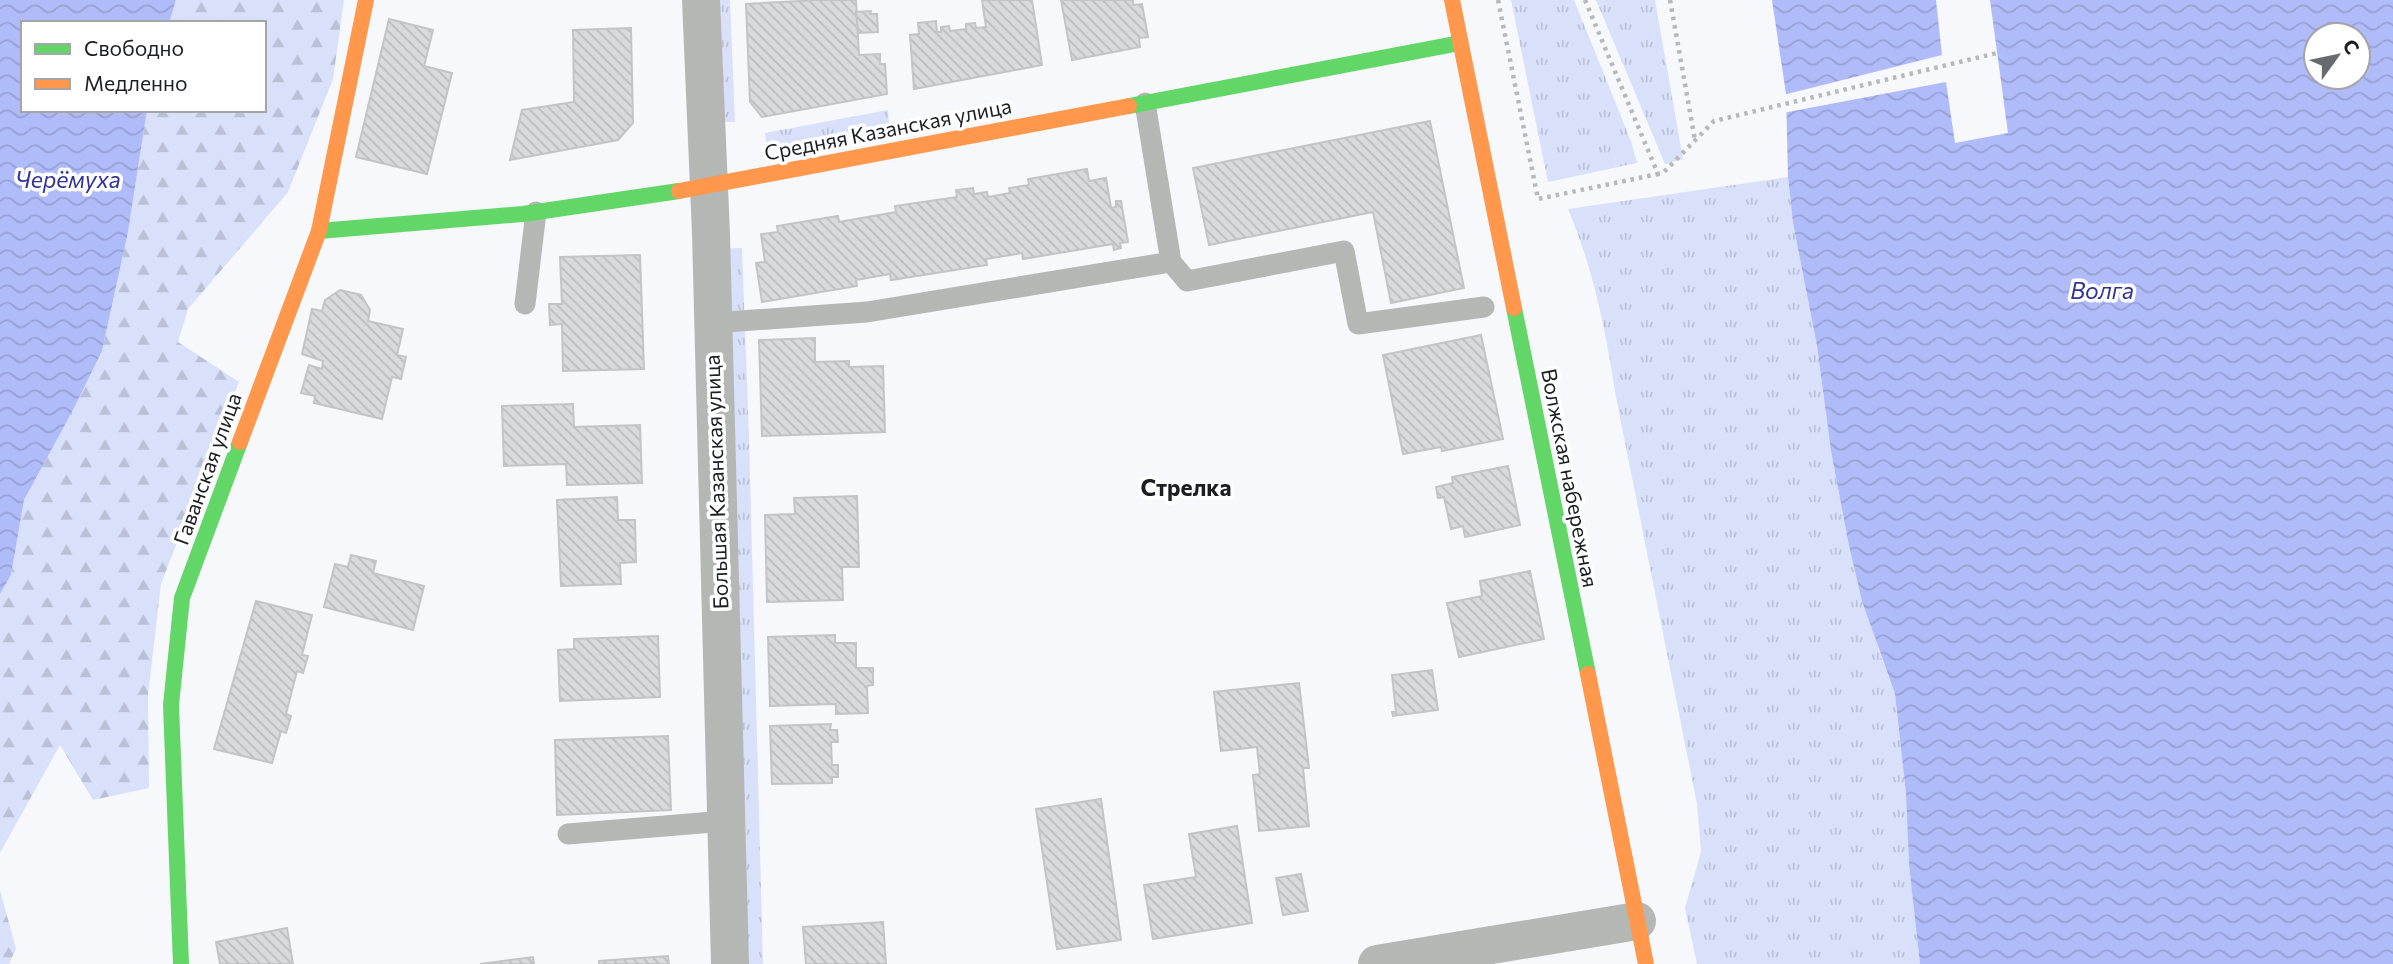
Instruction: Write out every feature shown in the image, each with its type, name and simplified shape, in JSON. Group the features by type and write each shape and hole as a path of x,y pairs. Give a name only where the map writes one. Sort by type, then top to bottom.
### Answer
{"street":[{"name":"Гаванская улица","path":"181,964 171,705 182,598 319,231 366,0"},
{"name":"Большая Казанская улица","path":"701,0 713,321 730,964"},
{"name":"Волжская набережная","path":"1452,0 1646,964"},
{"name":"Средняя Казанская улица","path":"319,231 536,212 708,187 1460,43"},
{"path":"1377,964 1637,921"}],"lane":[{"path":"1145,103 1171,262 1188,282 1344,251 1358,324 1484,307"},
{"path":"525,304 536,212"},
{"path":"713,321 866,312 1171,262"},
{"path":"568,834 725,821"}],"path":[{"path":"1498,0 1538,199 1664,172 1714,121 1997,53"},
{"path":"1585,0 1658,174"},
{"path":"1670,0 1695,140"}],"green space":[{"path":"176,0 344,0 333,79 288,192 188,309 178,342 239,382 161,584 148,695 149,788 93,800 60,745 0,853 0,594 11,575 24,500 102,351 128,232 147,112 266,112 266,21 170,21"},
{"path":"715,0 730,0 735,122 719,122"},
{"path":"1511,0 1574,0 1631,141 1637,163 1548,182"},
{"path":"1596,0 1655,0 1683,159 1665,164"},
{"path":"888,110 889,126 767,148 765,133"},
{"path":"1788,177 1793,223 1817,346 1831,451 1848,541 1879,651 1895,694 1920,964 1697,964 1685,908 1701,852 1697,804 1603,325 1592,278 1568,209"},
{"path":"742,248 763,964 745,964 723,249"},
{"path":"0,890 16,949 9,964 0,964"}],"water":[{"name":"Черёмуха","path":"0,0 176,0 170,21 21,21 21,112 147,112 128,232 102,351 24,500 11,575 0,594"},
{"name":"Волга","path":"1772,0 2393,0 2393,964 1920,964 1895,694 1862,601 1848,541 1831,451 1817,346 1793,223 1788,177 1786,94"}],"pier":[{"path":"1936,0 1990,0 2008,133 1955,143 1946,82 1783,113 1783,95 1942,55"}],"building":[{"path":"856,0 859,55 880,54 880,64 885,64 887,94 762,117 750,102 746,4"},
{"path":"982,0 1032,0 1042,65 914,89 910,35 919,34 918,23 936,21 937,32 941,32 941,27 949,26 950,31 966,29 966,24 975,23 976,28 986,27"},
{"path":"1061,0 1133,0 1133,5 1142,4 1148,37 1139,38 1140,47 1072,60"},
{"path":"871,11 870,14 877,14 878,32 858,33 856,12"},
{"path":"389,19 433,30 424,66 452,73 427,174 356,157"},
{"path":"631,28 633,123 618,140 510,160 522,110 574,102 573,30"},
{"path":"1430,121 1464,288 1391,303 1373,212 1209,245 1193,168"},
{"path":"1087,169 1089,181 1106,178 1111,208 1116,207 1116,201 1121,201 1128,242 1120,243 1121,248 1114,250 1113,244 1023,259 1022,253 986,259 987,265 891,280 890,274 856,280 857,286 762,302 756,263 765,262 761,234 778,232 777,226 838,216 839,222 896,212 895,206 957,197 956,190 973,188 974,194 987,192 988,197 1010,193 1009,188 1029,185 1028,179"},
{"path":"640,255 644,369 563,371 562,324 550,325 549,304 562,304 560,257"},
{"path":"340,290 361,295 370,310 368,321 403,329 397,355 406,357 401,379 392,377 382,419 314,403 315,396 301,393 309,365 322,369 323,361 302,354 312,309 322,311 325,300"},
{"path":"1481,335 1503,439 1442,451 1441,447 1403,454 1383,355"},
{"path":"815,338 815,362 849,361 849,367 883,366 885,432 762,436 759,340"},
{"path":"573,404 574,427 640,425 642,483 567,485 566,464 504,466 502,406"},
{"path":"1508,466 1520,525 1465,537 1463,526 1451,529 1444,497 1438,498 1436,487 1453,483 1452,477"},
{"path":"857,496 859,567 842,567 843,600 767,602 765,515 795,514 794,498"},
{"path":"617,497 618,520 635,520 636,562 620,563 621,584 561,586 557,500"},
{"path":"351,555 376,561 373,573 424,586 413,630 324,607 335,564 348,567"},
{"path":"1530,571 1544,639 1459,657 1447,603 1482,596 1480,581"},
{"path":"256,601 312,615 302,655 308,656 303,673 297,671 286,714 291,716 286,733 281,731 272,763 214,749"},
{"path":"835,635 835,643 856,643 856,668 873,668 873,685 867,686 868,713 836,714 836,704 770,706 768,637"},
{"path":"658,636 660,697 560,701 558,650 574,649 574,639"},
{"path":"1432,670 1438,710 1393,716 1392,712 1396,712 1392,675"},
{"path":"1299,683 1309,768 1303,768 1309,826 1259,831 1253,775 1260,774 1257,747 1221,751 1214,692"},
{"path":"831,724 830,730 837,730 838,742 831,742 832,765 838,765 838,777 832,777 832,783 772,784 770,726"},
{"path":"668,736 671,810 557,815 555,740"},
{"path":"1101,799 1121,940 1057,949 1036,809"},
{"path":"1237,826 1252,923 1153,939 1144,885 1196,877 1189,834"},
{"path":"1301,874 1308,911 1283,915 1276,878"},
{"path":"883,922 886,964 806,964 803,927"},
{"path":"287,928 293,964 220,964 216,942"},
{"path":"668,956 669,964 599,964 599,961"},
{"path":"533,957 534,964 480,964"}],"traffic: fast":[{"path":"1129,106 1460,43"},
{"path":"319,231 523,214 679,191"},
{"path":"1514,308 1588,674"},
{"path":"181,964 171,705 182,598 240,442"}],"traffic: slow":[{"path":"240,442 319,231 366,0"},
{"path":"1452,0 1514,308"},
{"path":"679,191 1129,106"},
{"path":"1588,674 1646,964"}],"district":[{"name":"Стрелка","path":"1186,488"}]}
